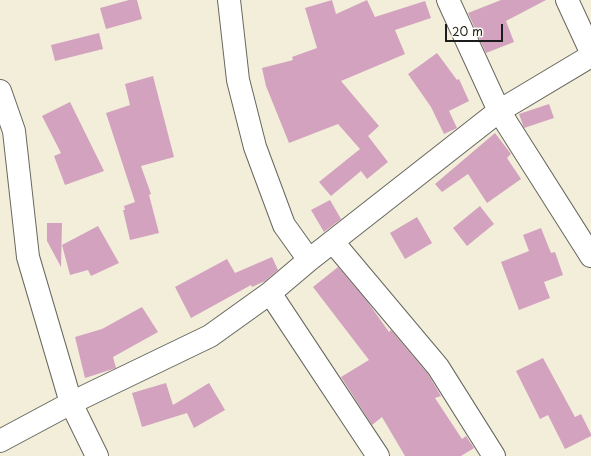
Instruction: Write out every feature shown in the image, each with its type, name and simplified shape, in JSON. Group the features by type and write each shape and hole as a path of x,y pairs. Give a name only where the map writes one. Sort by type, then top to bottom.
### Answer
{"street":[{"path":"229,0 238,80 255,147 284,226 309,260"},
{"path":"448,0 499,111 591,256"},
{"path":"567,0 591,52"},
{"path":"0,440 71,403 210,336 270,293 309,260 499,111 591,56"},
{"path":"0,91 14,131 28,257 71,403 97,456"},
{"path":"333,242 438,367 494,456"},
{"path":"270,293 378,456"}],"building":[{"path":"129,0 137,0 142,19 106,29 100,8"},
{"path":"332,0 336,14 367,0 375,17 425,1 431,18 395,30 405,54 341,81 379,126 368,136 388,162 367,179 361,171 331,196 319,182 360,149 338,124 289,143 266,86 262,68 293,60 292,57 317,48 305,8"},
{"path":"501,0 546,0 506,21 514,42 486,53 468,13"},
{"path":"99,33 103,49 55,61 51,45"},
{"path":"437,53 457,80 459,79 469,101 449,111 457,128 444,134 431,107 408,74"},
{"path":"153,76 174,157 141,166 151,194 149,195 159,233 130,240 123,210 125,210 124,206 135,202 106,113 130,105 125,84"},
{"path":"70,102 104,171 65,185 54,156 61,153 42,116"},
{"path":"549,104 554,118 524,128 519,114"},
{"path":"495,133 511,154 507,158 521,179 487,203 468,174 442,192 435,184"},
{"path":"330,200 341,219 324,232 311,210"},
{"path":"480,206 494,224 467,246 453,228"},
{"path":"417,217 432,243 405,259 390,233"},
{"path":"47,223 62,223 61,267 47,241"},
{"path":"98,226 119,263 91,276 88,270 70,275 62,245"},
{"path":"541,228 551,253 555,252 563,275 544,282 550,298 519,310 501,262 529,251 523,235"},
{"path":"272,257 278,270 265,281 252,287 251,285 191,318 175,287 227,259 235,273"},
{"path":"338,267 367,301 389,332 391,330 428,374 441,396 435,398 462,439 466,436 474,448 461,456 405,456 382,417 372,425 341,377 369,360 313,287"},
{"path":"142,307 158,332 113,357 116,368 85,378 75,337 102,329"},
{"path":"543,358 575,417 581,414 591,434 591,436 565,449 548,415 540,419 516,371"},
{"path":"166,383 173,405 209,383 225,410 194,428 187,413 142,427 132,393"}]}
